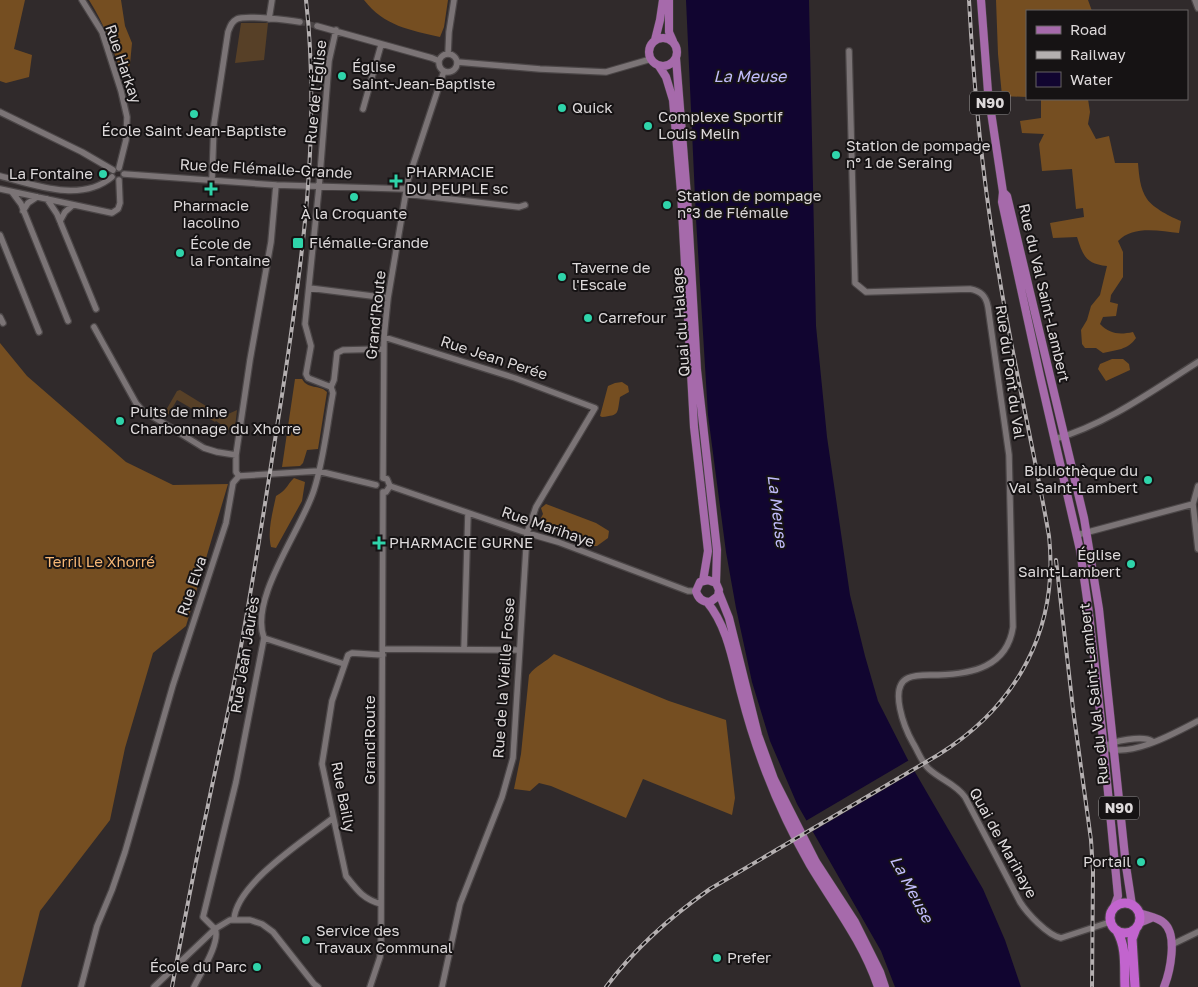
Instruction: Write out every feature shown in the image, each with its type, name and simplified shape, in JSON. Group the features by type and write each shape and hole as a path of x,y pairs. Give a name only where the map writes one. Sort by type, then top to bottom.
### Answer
{"highway":[{"path":"1125,987 1122,939 1110,922 1110,915 1114,907 1120,903 1132,905 1138,921 1132,939 1134,987"},
{"path":"1117,931 1130,932 1138,921"}],"main road":[{"path":"651,59 649,51 655,40 663,0"},
{"name":"Quai du Halage","path":"669,0 670,32 678,49 676,58 687,196 697,370 717,550 716,583"},
{"name":"Rue du Val Saint-Lambert","path":"982,0 988,92 1003,192 1001,198 1077,535 1089,613 1118,896 1114,907"},
{"path":"655,40 664,38 673,41"},
{"path":"659,66 671,65 676,58"},
{"name":"Quai du Halage","path":"651,59 659,66 666,77 672,95 681,192 694,427 708,551 703,581"},
{"name":"Rue du Val Saint-Lambert","path":"1003,192 1007,196 1087,533 1099,609 1126,866 1132,905"},
{"path":"878,987 874,974 850,926 811,865 785,818 768,780 752,735 726,639 714,610 707,602 698,597 696,591 698,585 703,581 711,580 716,583 729,618 758,735 774,779 816,862 855,922 880,972 885,987"},
{"path":"707,602 713,600 719,593"},
{"path":"1138,921 1151,918 1158,919 1164,923 1170,934 1169,970 1164,987"}],"street":[{"name":"Rue Harkay","path":"82,0 102,32 122,90 127,117 126,140 115,172"},
{"path":"269,19 272,0"},
{"path":"448,54 454,0"},
{"path":"1195,0 1198,8"},
{"path":"212,180 214,124 230,26 235,20 245,17 300,22"},
{"path":"317,26 439,61"},
{"name":"Rue de l'Église","path":"319,187 329,61 336,30"},
{"path":"363,109 382,45"},
{"name":"Rue du Pont du Val","path":"849,51 855,283 866,292 970,289 977,290 982,294 988,307 1009,454 1013,627 1010,639 998,657 990,664 974,672 906,678"},
{"path":"457,62 453,71 444,71 440,68 439,61 441,56 448,54 452,55 457,62 606,72 651,59"},
{"name":"Grand'Route","path":"383,478 384,337 388,298 406,191 427,118 444,71"},
{"path":"0,112 82,152 115,172 119,180 120,203 118,210 112,212 0,189"},
{"path":"0,176 54,188 83,190 102,185 115,172 123,170 124,174 119,180"},
{"name":"Rue de Flémalle-Grande","path":"124,174 276,185 406,191 519,208 525,205"},
{"name":"Rue Elva","path":"81,987 97,926 125,852 176,676 226,523 233,483 238,476 236,472 236,455 250,354 271,242 276,185"},
{"path":"319,187 305,324 311,346 306,374 310,381 331,386"},
{"path":"11,191 23,211 68,320"},
{"path":"23,211 28,203 37,197"},
{"path":"47,199 60,221 96,309"},
{"path":"60,221 73,205"},
{"path":"0,235 39,332"},
{"path":"309,288 388,298"},
{"path":"0,317 3,323"},
{"path":"94,327 136,403 142,410 204,448 236,455"},
{"name":"Rue Jean Perée","path":"384,337 515,378 595,408"},
{"name":"Rue Jean Jaurès","path":"215,929 203,917 236,782 264,638 260,622 268,591 284,550 305,513 314,490 333,393 331,386 334,380 337,353 343,350 384,349"},
{"path":"1054,438 1064,436 1110,416 1198,362"},
{"name":"Rue de la Vieille Fosse","path":"442,987 460,904 502,797 513,758 527,533 536,507 595,408"},
{"path":"238,476 318,471 376,485 383,492 389,490 390,486 387,479 383,478 376,485"},
{"name":"Rue Marihaye","path":"390,486 558,542 688,591 696,591"},
{"path":"1198,486 1193,504 1198,550"},
{"name":"Grand'Route","path":"370,987 380,957 383,492"},
{"path":"1077,535 1193,504"},
{"path":"464,649 468,512"},
{"path":"264,638 344,664 348,655 352,653 464,649 519,650"},
{"name":"Rue Bailly","path":"344,664 332,701 322,760 346,876 358,891 370,901 381,904"},
{"name":"Quai de Marihaye","path":"906,678 899,684 898,693 907,732 927,766 963,793 1023,906 1048,932 1061,938 1110,922"},
{"path":"1104,747 1143,746 1198,721"},
{"path":"234,919 237,905 253,882 333,818"},
{"path":"154,987 222,923 234,919 250,920 268,928 318,987"},
{"path":"194,987 214,946 217,933 215,929"},
{"path":"1171,945 1198,932"}],"shaded area":[{"path":"241,23 268,23 264,60 235,63"},
{"path":"180,390 219,414 226,415 237,410 234,436 232,435 233,432 222,427 216,421 177,400 171,410 179,414 176,419 165,412 177,391"}],"green space":[{"path":"0,0 25,0 14,49 32,55 29,77 6,83 0,81"},
{"path":"89,0 121,0 125,26 132,43 130,64 123,79 109,38"},
{"path":"364,0 448,0 444,27 440,37 398,26 380,16"},
{"path":"996,0 1088,0 1092,10 1026,10 1026,97 1002,96"},
{"path":"1041,100 1088,100 1090,112 1088,124 1096,139 1109,136 1115,163 1138,163 1141,186 1147,199 1167,215 1181,221 1179,233 1155,230 1139,231 1124,236 1118,241 1123,252 1123,277 1111,295 1110,302 1118,304 1116,316 1103,317 1100,324 1107,330 1115,333 1133,332 1136,338 1129,345 1121,349 1103,353 1096,348 1085,348 1082,344 1081,330 1087,320 1091,306 1100,295 1107,266 1094,263 1086,258 1077,237 1053,238 1050,223 1084,217 1083,208 1076,209 1072,169 1042,171 1039,144 1044,134 1022,133 1020,121 1041,118"},
{"name":"Terril Le Xhorré","path":"0,343 27,376 126,462 173,485 228,484 186,626 153,653 125,748 110,820 40,911 21,987 0,987"},
{"path":"1112,359 1123,359 1129,364 1130,370 1106,381 1098,369 1100,364"},
{"path":"295,379 302,379 307,385 321,388 327,392 318,449 307,450 303,463 300,466 282,467"},
{"path":"622,382 628,386 629,392 620,397 617,413 600,416 608,386"},
{"path":"294,478 305,482 302,501 276,548 271,547 270,528 276,496"},
{"path":"546,504 596,523 609,531 608,538 597,546 592,546 547,527 541,518 543,514 541,508"},
{"path":"554,654 669,701 726,720 735,798 732,815 643,779 626,818 551,786 539,783 530,791 514,789 521,754 529,675"}],"water":[{"name":"La Meuse","path":"686,0 809,0 816,326 827,437 850,595 878,701 908,760 983,889 1005,940 1021,987 895,987 881,951 797,804 770,741 752,682 736,608 726,552 708,415 696,219"}],"pier":[{"path":"911,759 917,770 810,833 804,822"}],"tunnel":[{"path":"300,22 317,26"}],"railway":[{"path":"172,987 244,629 296,297 307,198 310,148 310,49 306,0"},
{"path":"606,987 641,946 681,911 710,889 938,755 966,735 990,713 1010,689 1027,662 1039,633 1047,603 1050,570 1049,536 993,241 980,138 969,0"},
{"path":"1056,560 1073,709 1091,840 1093,871 1092,987"}],"place":[{"name":"Église Saint-Jean-Baptiste","path":"342,76"},
{"name":"Quick","path":"562,108"},
{"name":"École Saint Jean-Baptiste","path":"194,114"},
{"name":"Complexe Sportif Louis Melin","path":"648,126"},
{"name":"Station de pompage n° 1 de Seraing","path":"836,155"},
{"name":"La Fontaine","path":"103,174"},
{"name":"PHARMACIE DU PEUPLE sc","path":"396,181"},
{"name":"Pharmacie Iacolino","path":"211,189"},
{"name":"À la Croquante","path":"354,197"},
{"name":"Station de pompage n°3 de Flémalle","path":"667,205"},
{"name":"Flémalle-Grande","path":"298,243"},
{"name":"École de la Fontaine","path":"180,253"},
{"name":"Taverne de l'Escale","path":"562,277"},
{"name":"Carrefour","path":"588,318"},
{"name":"Puits de mine Charbonnage du Xhorre","path":"120,421"},
{"name":"Bibliothèque du Val Saint-Lambert","path":"1148,480"},
{"name":"PHARMACIE GURNE","path":"379,543"},
{"name":"Église Saint-Lambert","path":"1131,564"},
{"name":"Portail","path":"1141,862"},
{"name":"Service des Travaux Communal","path":"306,940"},
{"name":"Prefer","path":"717,958"},
{"name":"École du Parc","path":"257,967"}]}
